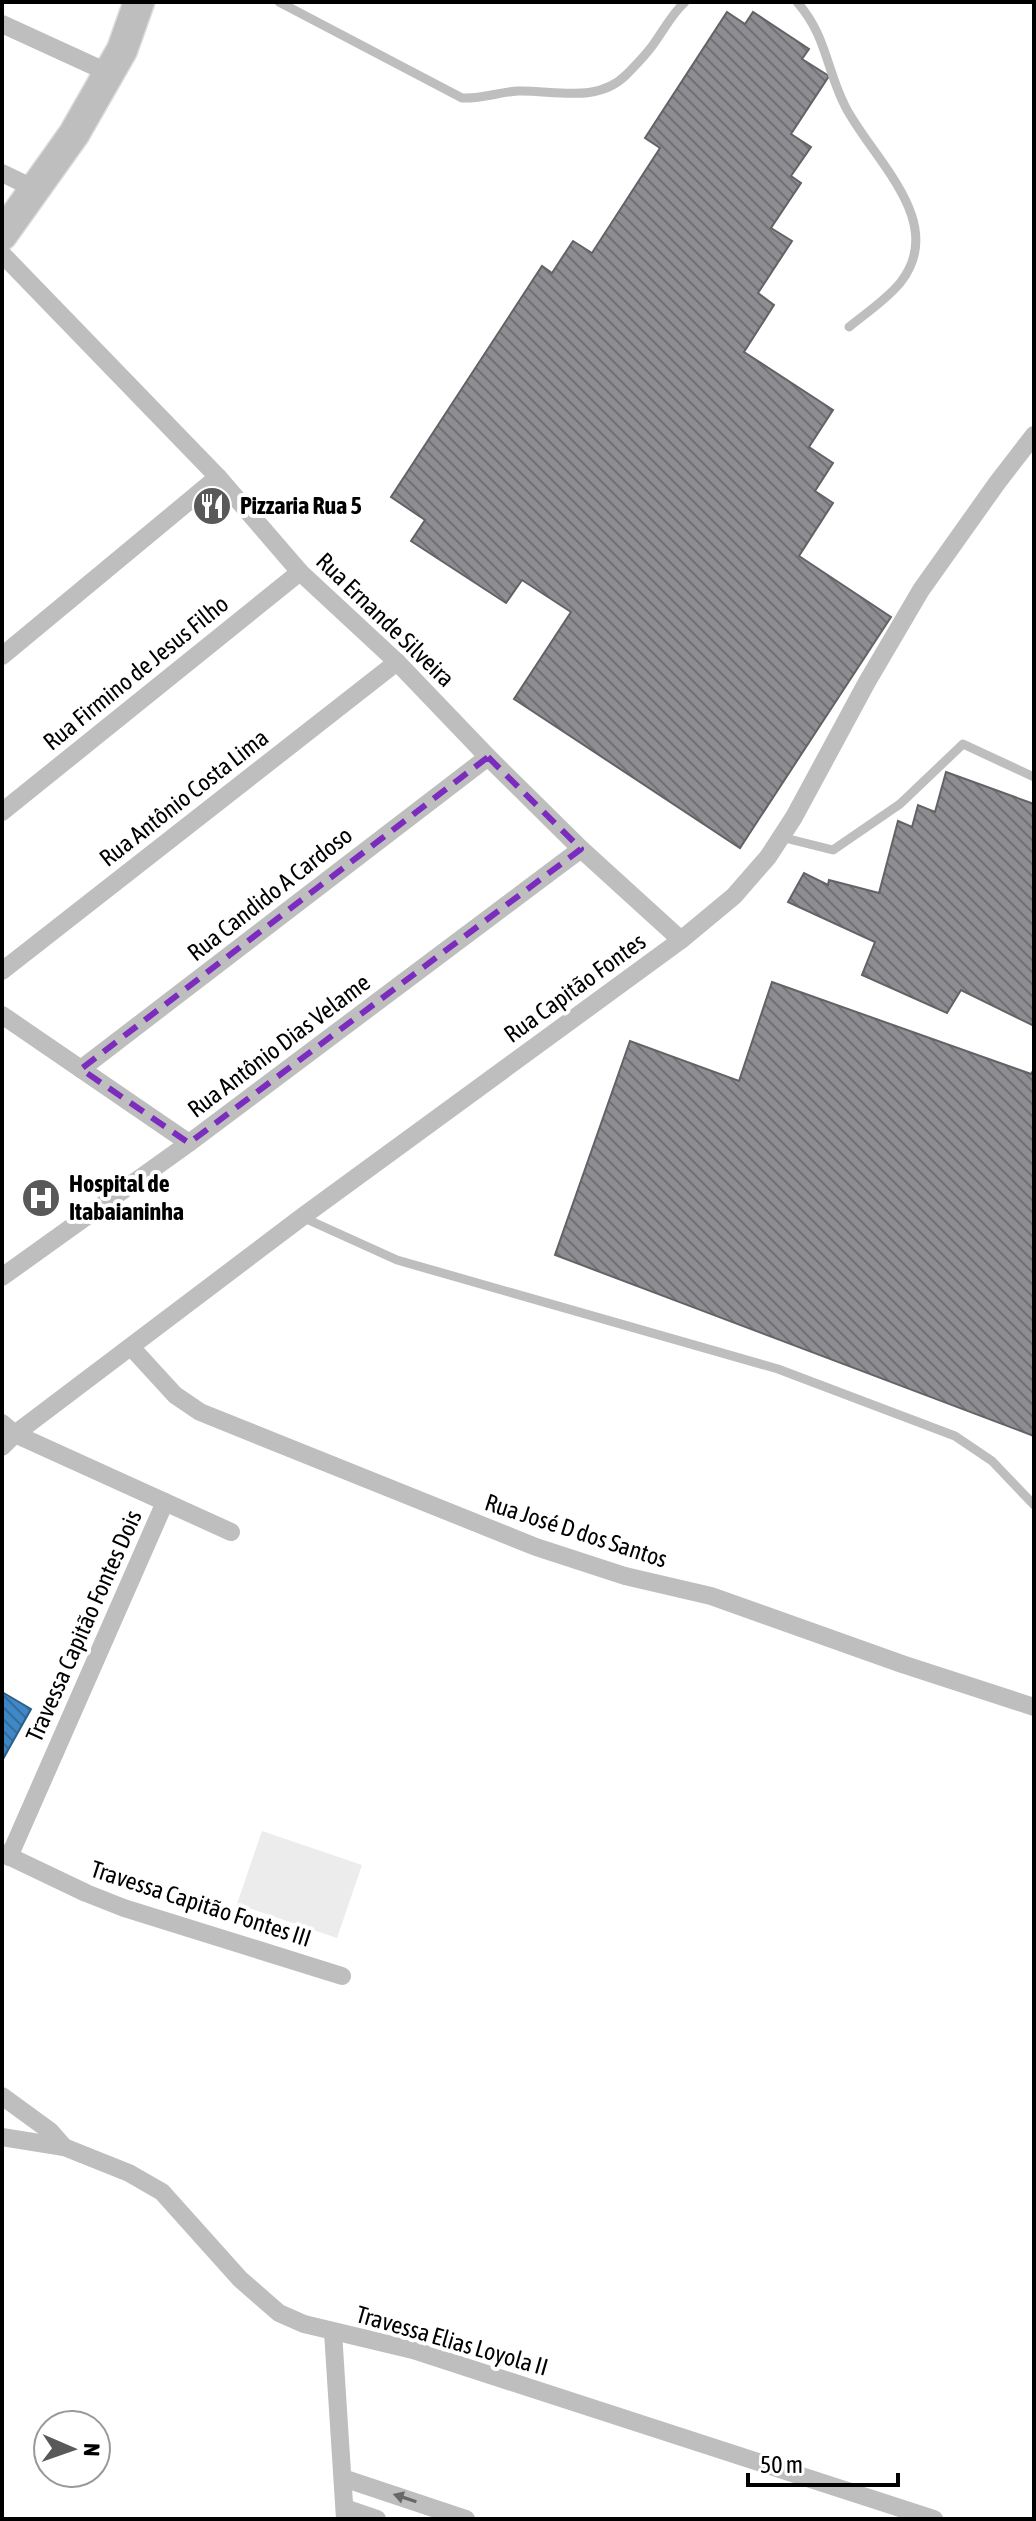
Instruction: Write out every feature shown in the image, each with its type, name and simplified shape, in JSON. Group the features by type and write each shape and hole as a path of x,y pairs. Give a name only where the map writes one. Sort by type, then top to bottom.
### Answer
{"main road":[{"path":"2,235 74,134 122,50 139,2"}],"street":[{"path":"2,24 109,73"},
{"path":"2,173 35,189"},
{"name":"Rua Ernande Silveira","path":"2,254 218,477 300,572 397,662 581,849 681,940"},
{"name":"Rua Capitão Fontes","path":"6,1435 131,1347 302,1217 681,940 734,896 781,837 921,590 1034,435"},
{"path":"2,656 218,477"},
{"name":"Rua Firmino de Jesus Filho","path":"2,812 300,572"},
{"name":"Rua Antônio Costa Lima","path":"2,971 397,662"},
{"name":"Rua Candido A Cardoso","path":"81,1069 488,757"},
{"name":"Rua Antônio Dias Velame","path":"2,1277 189,1143 581,849"},
{"path":"2,1015 189,1143"},
{"name":"Rua José D dos Santos","path":"131,1347 175,1395 200,1412 446,1512 536,1547 625,1576 711,1596 1034,1707"},
{"path":"6,1435 231,1532"},
{"name":"Travessa Capitão Fontes Dois","path":"5,1855 165,1502"},
{"name":"Travessa Capitão Fontes III","path":"5,1855 124,1908 342,1976"},
{"path":"2,2096 50,2131 64,2147"},
{"name":"Travessa Elias Loyola II","path":"2,2137 64,2147 129,2173 162,2192 240,2279 279,2313 304,2324 413,2350 934,2519"},
{"path":"333,2332 345,2514 377,2519"},
{"path":"343,2478 466,2519"}],"lane":[{"path":"279,2 462,98 479,99 516,91 594,93 609,88 624,78 654,45 675,11 685,2"},
{"path":"797,2 818,31 845,107 903,196 916,224 916,247 901,281 887,297 849,327"},
{"path":"781,837 833,850 900,804 963,744 1034,777"},
{"path":"302,1217 397,1260 778,1369 955,1436 992,1461 1034,1505"}],"highlighted area":[{"path":"488,757 581,849 189,1143 81,1069"}],"shaded area":[{"path":"262,1831 362,1865 337,1938 237,1904"}],"building: Escolas":[{"path":"2,1692 31,1709 3,1759 2,1759"}],"building: Indústria":[{"path":"727,12 745,24 753,12 809,49 802,59 829,76 791,134 811,147 791,176 801,183 771,228 792,241 758,293 774,305 744,352 833,410 809,447 833,463 815,491 833,503 799,556 891,617 740,848 514,699 571,612 522,580 506,603 411,541 425,520 391,497 542,266 552,273 573,241 592,253 660,148 645,138"},
{"path":"946,772 1034,804 1034,1026 961,990 947,1013 862,975 875,942 788,902 804,873 828,885 829,880 879,893 898,821 912,827 918,805 935,812"},
{"path":"772,982 1031,1074 1034,1069 1034,1436 555,1255 630,1041 739,1081"}],"place":[{"name":"Pizzaria Rua 5","path":"212,506"},
{"name":"Hospital de Itabaianinha","path":"41,1198"}]}
